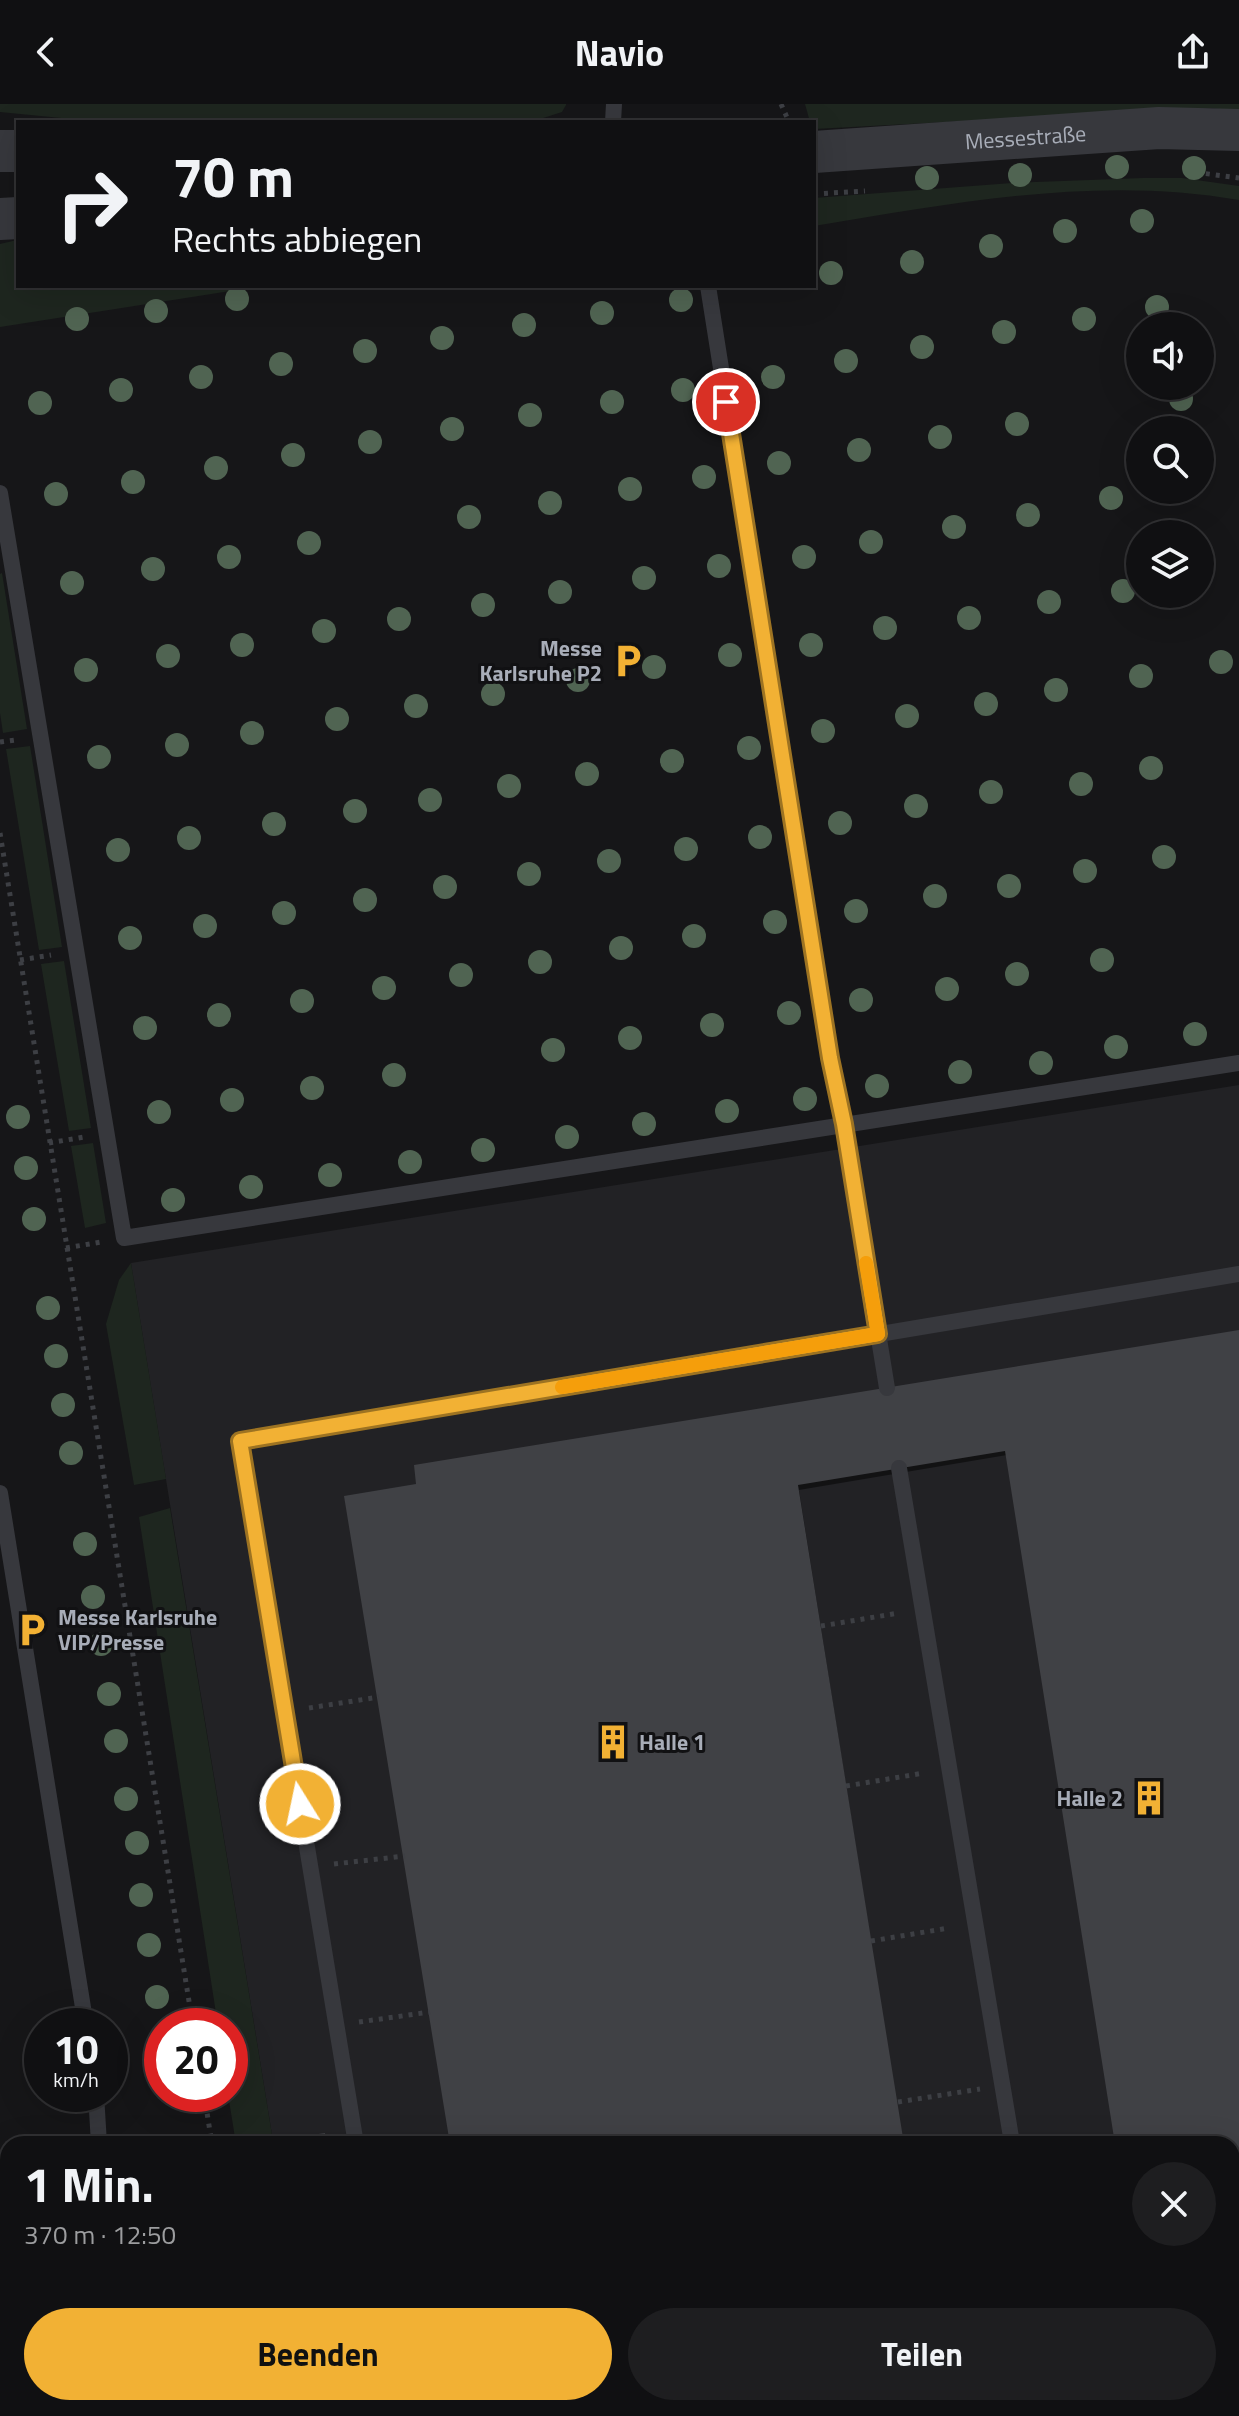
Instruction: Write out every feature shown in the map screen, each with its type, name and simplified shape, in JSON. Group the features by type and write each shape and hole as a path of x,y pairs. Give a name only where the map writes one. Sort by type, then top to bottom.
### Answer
{"street":[{"name":"Messestraße","path":"816,152 1159,128 1239,130"}],"lane":[{"path":"708,288 830,1058 844,1124 887,1388"},
{"path":"0,493 124,1238 1239,1063"},
{"path":"355,2136 240,1441 1239,1274"},
{"path":"899,1468 1011,2136"},
{"path":"0,1493 83,2008"},
{"path":"97,2112 99,2136"}],"path":[{"path":"1180,170 1239,178"},
{"path":"816,194 872,190"},
{"path":"0,833 190,2008"},
{"path":"821,1626 922,1610"},
{"path":"284,1711 379,1697"},
{"path":"846,1786 948,1768"},
{"path":"310,1867 405,1856"},
{"path":"871,1941 976,1924"},
{"path":"336,2025 430,2012"},
{"path":"898,2102 1001,2085"},
{"path":"207,2112 211,2136"}],"shaded area":[{"path":"0,104 566,104 562,112 540,119 82,120 0,112"},
{"path":"805,104 1239,104 1239,112 1212,108 816,129 816,120 809,120"},
{"path":"1182,178 1239,186 1239,200 1133,190 1079,191 973,201 816,226 816,198 1012,183"},
{"path":"16,240 16,288 250,288 0,327 0,244"},
{"path":"2,573 27,729 3,733 0,713"},
{"path":"30,746 62,947 39,950 6,749"},
{"path":"64,961 91,1128 69,1131 41,964"},
{"path":"1239,1085 1239,2136 272,2136 131,1263"},
{"path":"93,1143 106,1223 85,1228 71,1146"},
{"path":"131,1263 166,1479 134,1485 106,1324 119,1280"},
{"path":"170,1508 272,2136 235,2136 231,2112 248,2112 248,2008 215,2008 139,1517"}],"building":[{"name":"Halle 1","path":"1239,1330 1239,2136 1114,2136 1005,1451 798,1485 903,2136 449,2136 344,1496 416,1484 414,1465"}],"slow traffic":[{"path":"562,1387 878,1334 866,1263"}],"place":[{"name":"Messe Karlsruhe P2","path":"628,661"},
{"name":"Messe Karlsruhe VIP/Presse","path":"32,1630"},
{"name":"Halle 1","path":"613,1742"},
{"name":"Halle 2","path":"1149,1798"}],"route":[{"path":"300,1804 240,1441 878,1334 844,1124 830,1058 726,402"}]}
